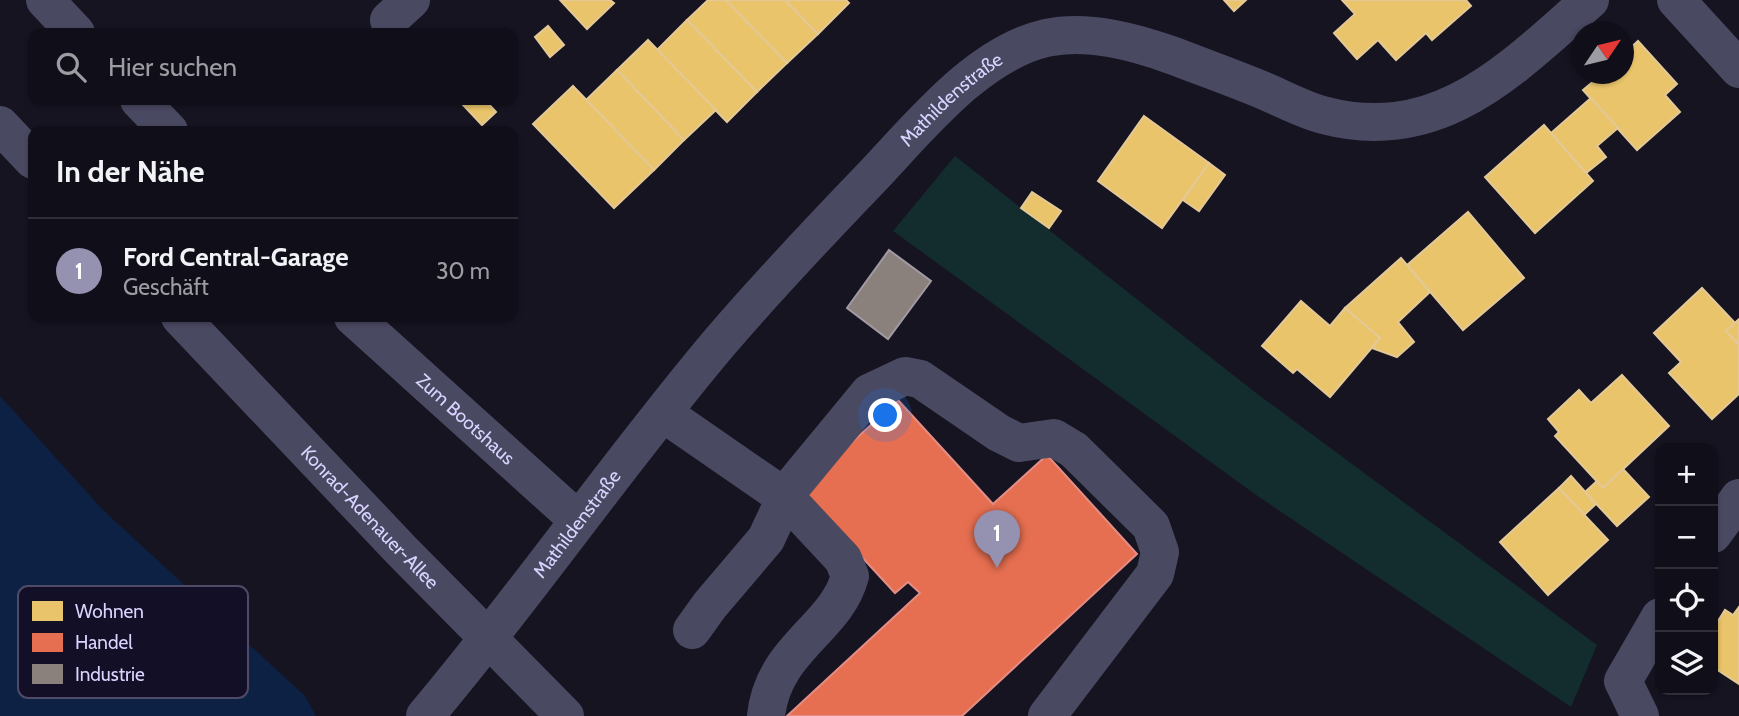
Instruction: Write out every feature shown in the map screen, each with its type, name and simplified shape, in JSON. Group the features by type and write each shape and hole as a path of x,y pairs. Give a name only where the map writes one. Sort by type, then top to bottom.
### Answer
{"street":[{"path":"45,0 71,28"},
{"name":"Mathildenstraße","path":"425,716 489,639 578,520 719,344 804,248 950,96 1014,49 1049,37 1100,36 1163,52 1320,115 1364,124 1402,121 1440,111 1478,93 1514,66 1590,0"},
{"path":"1676,0 1739,69"},
{"path":"144,105 164,126"},
{"path":"0,125 28,155"},
{"name":"Konrad-Adenauer-Allee","path":"185,322 565,716"},
{"name":"Zum Bootshaus","path":"359,322 578,520"},
{"path":"692,630 766,540 786,498 803,473 869,393 905,376 920,379 999,433 1020,443 1054,438 1074,450 1151,526 1160,552 1155,574 1047,716"},
{"path":"657,421 786,498 843,559 850,576 845,595 786,661 768,699 766,716"},
{"path":"1718,527 1739,498"},
{"path":"1640,716 1623,681 1655,626"}],"green space":[{"path":"955,156 1256,393 1597,645 1571,707 1259,497 893,231"}],"water":[{"path":"0,396 103,510 186,586 18,586 18,698 248,698 248,644 305,696 316,716 0,716"}],"building: Wohnen":[{"path":"560,0 610,0 614,3 587,29"},
{"path":"708,0 726,0 787,63 757,92 687,20"},
{"path":"726,0 785,0 818,34 787,63"},
{"path":"785,0 846,0 849,3 818,34"},
{"path":"1224,0 1246,0 1234,11"},
{"path":"1342,0 1466,0 1471,6 1432,40 1426,33 1396,60 1378,40 1357,59 1334,33 1355,14"},
{"path":"687,20 757,92 727,122 657,50"},
{"path":"548,26 564,45 550,57 535,37"},
{"path":"648,40 716,110 684,140 617,70"},
{"path":"1638,41 1677,84 1665,95 1680,112 1637,150 1583,90 1590,84 1634,84 1634,45"},
{"path":"617,70 684,140 654,170 586,100"},
{"path":"573,86 654,170 614,208 533,124"},
{"path":"1591,98 1618,128 1597,146 1606,157 1586,173 1551,133"},
{"path":"463,105 490,105 496,112 482,125"},
{"path":"1144,116 1209,163 1162,228 1098,181"},
{"path":"1544,125 1593,181 1535,233 1485,177"},
{"path":"1209,163 1225,175 1199,211 1183,200"},
{"path":"1032,192 1061,211 1049,228 1021,208"},
{"path":"1468,212 1524,278 1463,330 1407,265"},
{"path":"1401,258 1430,292 1398,322 1414,342 1397,357 1372,348 1380,338 1345,308"},
{"path":"1702,288 1735,323 1726,331 1739,345 1739,394 1712,419 1669,373 1681,362 1654,333"},
{"path":"1301,301 1330,326 1345,308 1380,338 1330,397 1297,369 1293,373 1262,346"},
{"path":"1739,319 1739,345 1726,331"},
{"path":"1622,375 1669,426 1603,488 1555,436 1559,432 1548,419 1579,390 1591,403"},
{"path":"1623,469 1649,497 1617,526 1585,492 1597,481 1603,488"},
{"path":"1571,476 1596,504 1584,515 1559,488"},
{"path":"1559,488 1608,540 1548,595 1500,542"},
{"path":"1739,607 1739,684 1718,670 1718,621 1725,610 1733,615"}],"building: Handel":[{"path":"898,400 993,504 1047,455 1137,554 962,716 787,716 920,593 908,582 895,593 800,490"}],"building: Industrie":[{"path":"889,250 931,281 888,339 847,308"}],"place":[{"name":"Ford Central-Garage","path":"997,568"}]}
